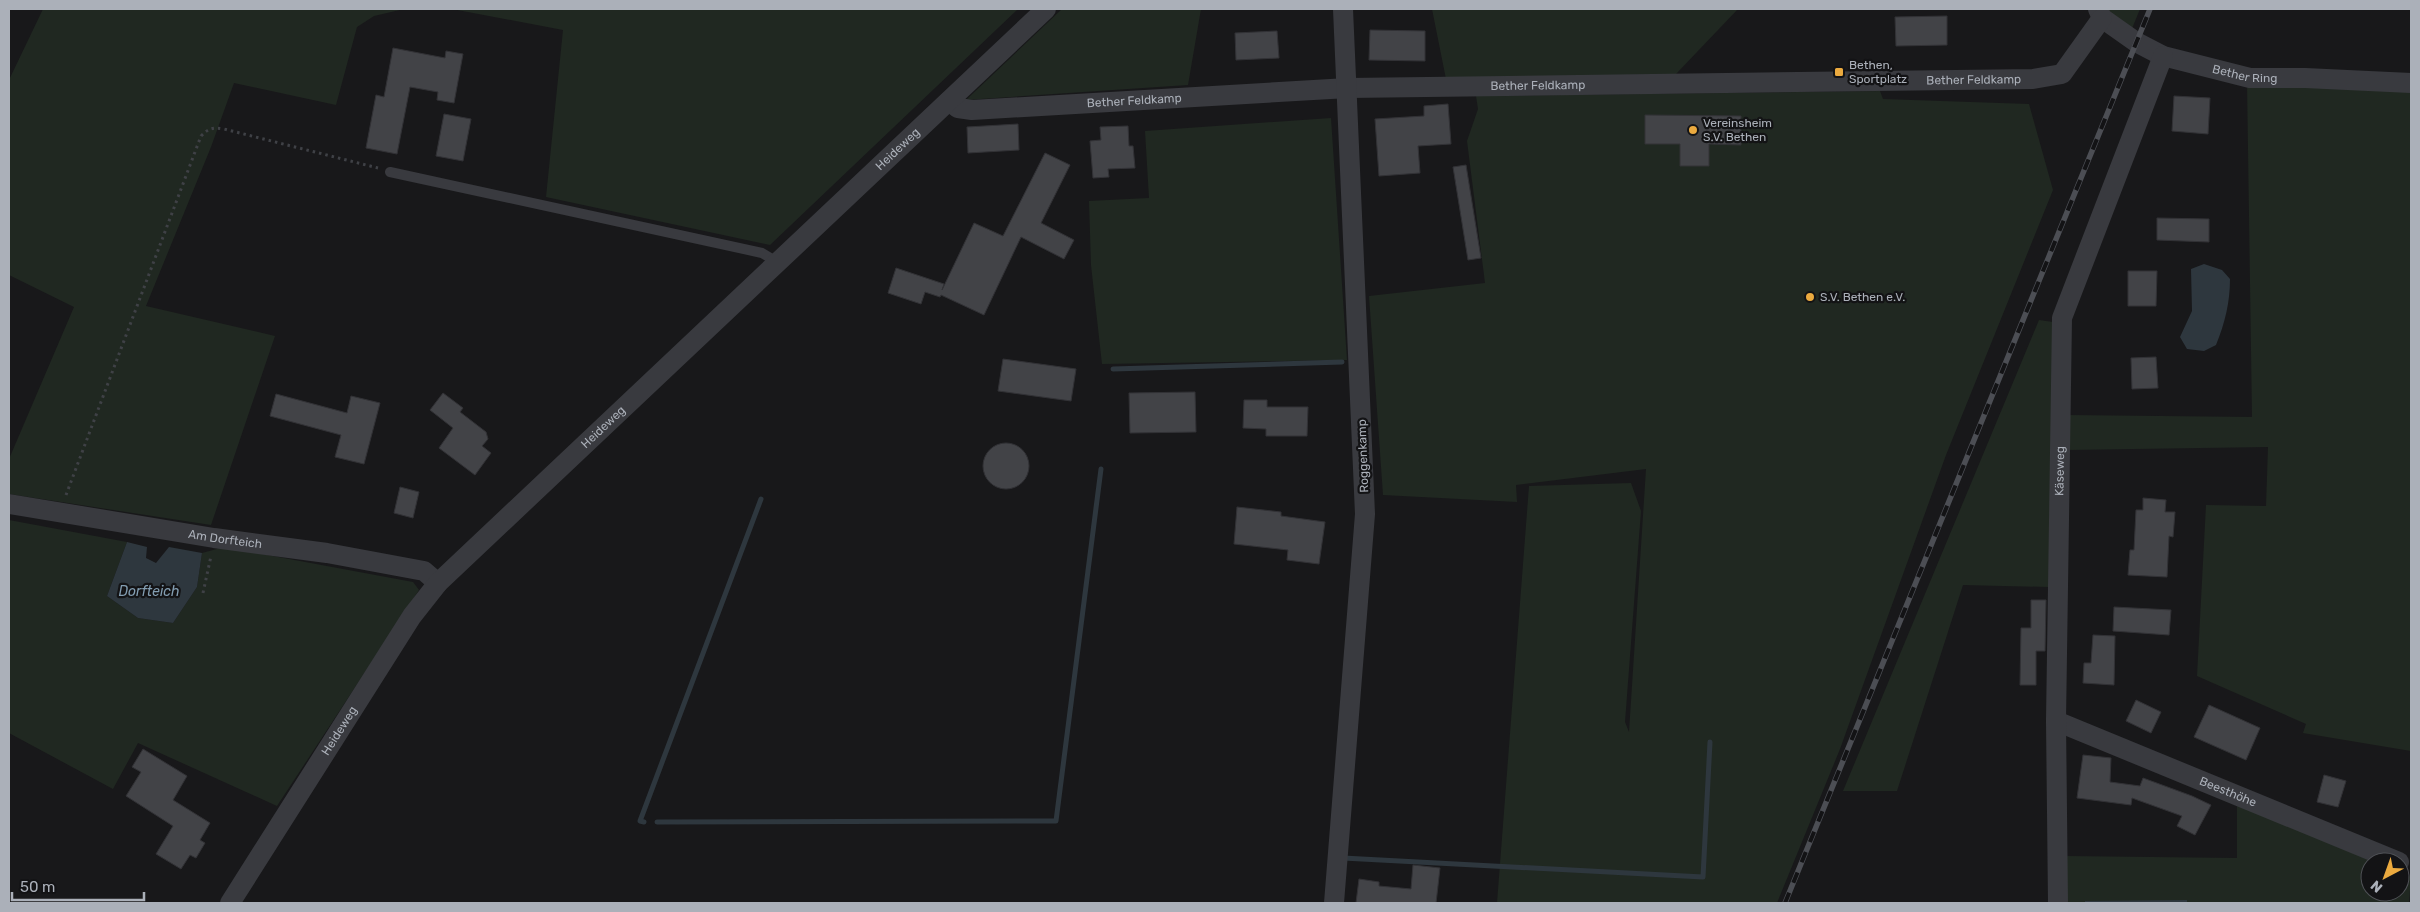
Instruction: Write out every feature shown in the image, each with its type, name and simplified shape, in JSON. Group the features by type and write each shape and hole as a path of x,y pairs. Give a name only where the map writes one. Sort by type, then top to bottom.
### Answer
{"street":[{"name":"Heideweg","path":"230,903 412,616 438,583 1046,9"},
{"name":"Roggenkamp","path":"1334,903 1366,514 1343,9"},
{"name":"Bether Feldkamp","path":"948,101 958,108 972,110 1348,88 2033,79 2062,74 2100,13"},
{"name":"Bether Ring","path":"2100,13 2136,42 2163,56 2250,78 2305,78 2411,83"},
{"name":"Käseweg","path":"2058,903 2056,721 2062,318 2163,56"},
{"name":"Am Dorfteich","path":"9,504 214,538 327,553 424,571 438,583"},
{"name":"Beesthöhe","path":"2056,721 2376,852"}],"lane":[{"path":"1861,80 1880,91"},
{"path":"390,172 762,253 777,262"}],"path":[{"path":"60,512 201,136 208,129 215,127 390,172"},
{"path":"203,593 214,538"}],"shaded area":[{"path":"43,9 404,9 374,16 357,27 336,105 234,83 211,147 146,306 275,336 211,525 9,494 9,459 74,307 9,275 9,80"},
{"path":"452,9 1018,9 770,245 546,197 563,30"},
{"path":"1062,9 1201,9 1188,85 966,100"},
{"path":"1432,9 1738,9 1676,74 1446,79"},
{"path":"2105,9 2140,9 2131,31"},
{"path":"2247,82 2411,91 2411,751 2303,733 2306,724 2197,676 2206,505 2266,506 2268,447 2067,450 2067,415 2252,417"},
{"path":"1880,91 1883,99 2029,104 2053,190 1946,455 1840,749 1777,903 1497,903 1529,486 1631,483 1641,511 1625,722 1629,732 1646,469 1516,485 1517,502 1383,495 1369,296 1485,283 1467,141 1478,109 1476,96"},
{"path":"1331,118 1347,360 1102,364 1091,265 1089,201 1149,198 1145,131"},
{"path":"2039,320 2053,322 2049,587 1963,585 1897,791 1843,791"},
{"path":"9,520 127,542 107,596 138,618 173,623 197,587 202,553 224,547 413,582 419,590 277,806 138,743 113,789 9,733"},
{"path":"2237,805 2360,856 2360,902 2409,903 2065,903 2065,856 2237,858"}],"water":[{"path":"2204,264 2222,270 2230,279 2230,288 2224,321 2216,345 2204,351 2187,349 2180,337 2192,311 2191,269"},
{"name":"Dorfteich","path":"127,542 147,547 146,558 156,563 169,547 202,553 197,587 173,623 138,618 107,596"},
{"path":"2187,900 2187,903 2085,903 2085,901"}],"building":[{"path":"1947,16 1947,45 1896,46 1895,17"},
{"path":"1370,30 1425,31 1425,61 1369,60"},
{"path":"1277,31 1279,58 1236,60 1235,33"},
{"path":"393,48 445,58 446,51 463,54 454,103 437,100 438,92 410,87 397,154 366,148 376,95 384,97"},
{"path":"2174,96 2210,98 2208,134 2172,131"},
{"path":"1448,104 1451,144 1418,146 1420,173 1379,176 1375,119 1424,116 1424,106"},
{"path":"444,114 471,119 463,161 436,156"},
{"name":"Vereinsheim S.V. Bethen","path":"1645,115 1741,116 1741,145 1709,144 1709,166 1680,166 1680,144 1645,144"},
{"path":"1018,124 1019,150 968,153 967,127"},
{"path":"1128,126 1129,146 1133,146 1135,168 1108,169 1109,177 1093,178 1090,141 1101,140 1100,127"},
{"path":"1045,153 1070,165 1041,223 1074,240 1064,259 1021,237 984,315 941,295 940,297 925,292 921,304 888,293 896,268 944,284 942,290 974,223 1003,236"},
{"path":"1466,165 1481,258 1468,260 1453,167"},
{"path":"2157,218 2209,219 2209,242 2157,240"},
{"path":"2128,271 2157,271 2156,306 2128,306"},
{"path":"2156,357 2158,388 2132,389 2131,358"},
{"path":"1003,359 1076,369 1071,401 998,391"},
{"path":"1195,392 1196,432 1130,433 1129,393"},
{"path":"443,393 463,408 460,412 486,432 488,439 482,446 491,453 475,475 439,448 453,428 430,410"},
{"path":"276,394 347,413 351,396 380,403 364,464 335,457 341,435 270,416"},
{"path":"1244,400 1267,400 1267,407 1308,407 1307,436 1266,436 1266,429 1243,428"},
{"path":"1001,443 1011,443 1023,449 1028,457 1028,475 1023,483 1015,488 1001,489 993,486 986,479 983,471 983,461 986,453 993,446"},
{"path":"400,487 419,492 413,518 394,513"},
{"path":"2143,498 2166,500 2165,512 2175,512 2173,537 2169,536 2167,577 2128,575 2130,550 2134,550 2136,510 2143,510"},
{"path":"1237,507 1281,512 1281,516 1325,522 1319,564 1287,560 1288,550 1234,544"},
{"path":"2031,600 2046,600 2045,651 2036,651 2036,685 2020,685 2021,628 2031,628"},
{"path":"2114,607 2171,610 2169,635 2113,631"},
{"path":"2093,635 2115,636 2114,685 2083,683 2084,663 2091,663"},
{"path":"2136,700 2161,712 2151,733 2126,721"},
{"path":"2209,705 2260,728 2246,760 2194,737"},
{"path":"143,749 187,776 173,800 210,823 200,840 205,843 196,858 190,855 181,869 156,854 173,826 126,796 141,772 132,767"},
{"path":"2083,755 2111,758 2110,782 2140,786 2143,778 2211,805 2195,835 2177,826 2182,816 2132,798 2131,805 2077,798"},
{"path":"2324,775 2346,781 2338,807 2317,802"},
{"path":"1413,865 1440,868 1436,903 1356,903 1359,879 1379,882 1379,886 1411,889"}],"waterway":[{"path":"1113,369 1342,362"},
{"path":"657,822 1056,821 1101,469"},
{"path":"644,822 640,821 761,499"},
{"path":"1343,858 1703,877 1710,742"}],"railway":[{"path":"1785,903 2150,9"}],"place":[{"name":"Bethen, Sportplatz","path":"1839,72"},
{"name":"Vereinsheim S.V. Bethen","path":"1693,130"},
{"name":"S.V. Bethen e.V.","path":"1810,297"}]}
